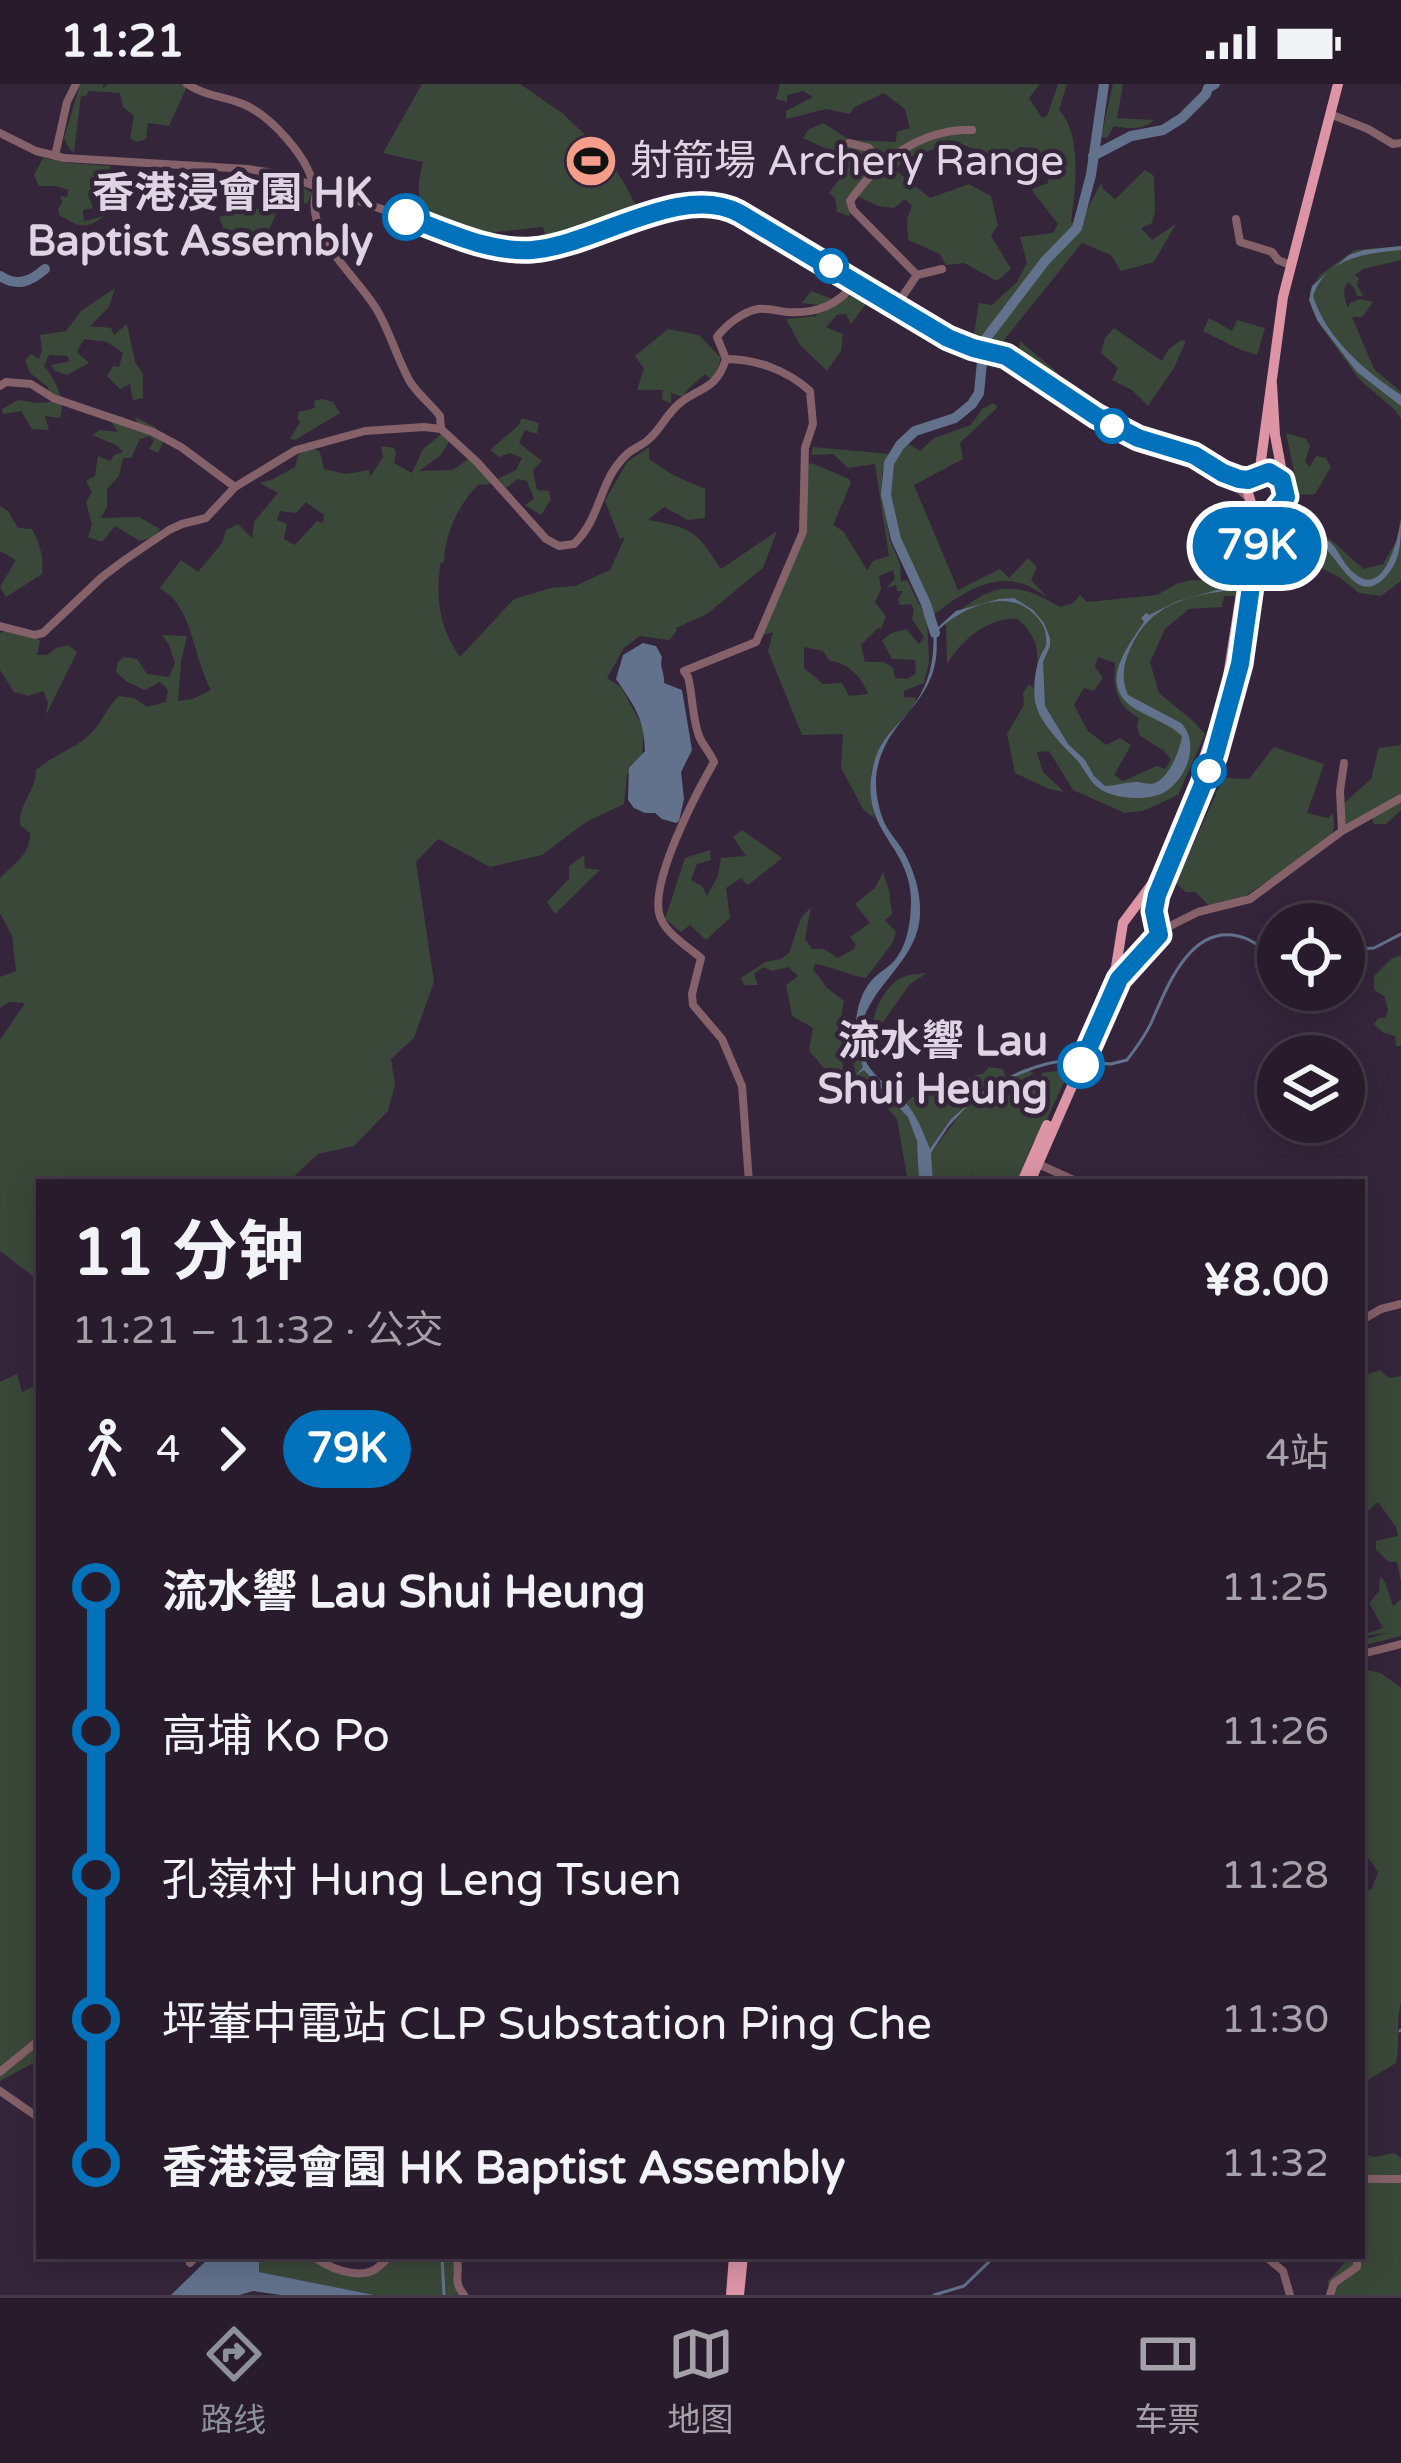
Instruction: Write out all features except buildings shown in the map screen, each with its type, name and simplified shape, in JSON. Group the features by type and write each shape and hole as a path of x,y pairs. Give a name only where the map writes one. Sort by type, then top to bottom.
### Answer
{"main road":[{"path":"1027,1179 1119,979 1157,940 1154,903 1215,755 1240,664 1254,511 1249,488 1260,468 1283,297 1338,84"},
{"path":"1247,587 1260,536 1286,497 1272,384"},
{"path":"1256,476 1272,473 1284,482"},
{"path":"1250,501 1262,510 1276,508"},
{"path":"1082,1056 1115,967 1124,920 1152,884 1203,766 1245,606"},
{"path":"1129,915 1144,911 1158,926"},
{"path":"1121,932 1132,947 1151,946"},
{"path":"1028,1179 1044,1160 1074,1073"},
{"path":"735,2295 739,2259"}],"street":[{"path":"56,156 76,84"},
{"path":"187,84 244,104 268,122 307,165 315,186 313,208 330,252 354,275 378,311 412,386 440,416 441,429"},
{"path":"1330,114 1401,143"},
{"path":"917,275 850,205 852,199 908,144 972,130"},
{"path":"0,134 56,156 280,174 483,244 515,250 553,247 686,204 720,204 948,338 1024,367 1113,426 1194,455 1223,473 1244,480 1256,476"},
{"path":"849,143 869,148 874,155 874,166 861,188"},
{"path":"1236,219 1240,242 1272,252 1290,265"},
{"path":"896,306 917,275 942,269"},
{"path":"0,626 43,633 114,568 169,530 206,518 235,487 296,450 365,431 441,429 551,544 566,546 589,526 617,465 647,442 677,405 716,381 726,358 717,337 757,309 812,312 831,306 856,282"},
{"path":"726,358 787,374 810,391 814,409 805,448 803,532 756,642 684,670 700,740 714,762 683,821 657,899 663,923 700,958 693,1005 722,1039 742,1086 749,1179"},
{"path":"0,386 6,382 31,384 53,398 153,432 235,487"},
{"path":"1223,473 1250,501"},
{"path":"1342,831 1344,763"},
{"path":"1158,926 1250,898 1342,831 1401,800"},
{"path":"1044,1160 1073,1179"},
{"path":"1365,1318 1401,1304"},
{"path":"1365,1653 1401,1644"},
{"path":"0,2072 36,2042"},
{"path":"0,2092 36,2116"},
{"path":"1365,2181 1401,2179"},
{"path":"318,2259 363,2273 386,2259"},
{"path":"457,2259 455,2275 464,2295"},
{"path":"1268,2259 1283,2271 1290,2295"},
{"path":"1330,2295 1334,2283 1355,2268 1357,2259"}],"green space":[{"path":"80,84 103,84 103,88 109,84 188,84 169,126 148,123 146,139 137,142 130,138 134,116 123,107 120,93 89,91 81,96 74,152 64,138"},
{"path":"422,84 520,84 594,143 627,188 635,204 634,215 547,242 543,227 486,233 430,220 419,206 423,162 383,153"},
{"path":"780,84 1040,84 1029,98 1042,118 1047,116 1058,84 1067,84 1059,110 1074,148 1071,222 1080,223 1101,183 1115,199 1145,170 1154,176 1155,212 1152,223 1141,228 1152,240 1176,224 1154,262 1121,271 1111,255 1082,243 1004,340 1019,351 1020,341 1058,373 1050,387 1006,355 997,341 977,339 974,334 979,303 992,305 1017,282 1027,263 1020,237 1053,233 1058,224 1032,189 1048,183 1049,168 1037,148 1020,147 1002,160 956,142 907,158 895,170 930,198 969,184 991,196 998,225 991,236 1011,269 997,281 964,263 946,265 940,254 908,240 912,206 905,199 894,208 855,195 849,216 837,212 829,193 849,166 844,157 803,138 823,123 850,140 896,142 897,132 910,128 905,109 884,93 850,114 826,109 786,119 786,111 813,97 803,91 787,95 787,102 776,99"},
{"path":"1113,84 1123,84 1117,118 1154,120 1136,128 1114,126 1107,138 1101,137"},
{"path":"43,158 110,166 117,190 88,194 93,208 83,210 84,221 104,216 82,225 60,216 60,196 67,197 69,190 39,186 34,175"},
{"path":"256,175 293,181 312,193 307,204 294,199 280,205 269,230 244,234 224,230 219,217 275,205 276,191 260,186"},
{"path":"1401,246 1401,260 1355,275 1363,296 1357,296 1348,282 1344,295 1348,308 1360,299 1373,302 1362,317 1352,317 1374,369 1401,392 1401,419 1359,379 1320,325 1310,291 1320,275 1355,250"},
{"path":"115,288 109,307 90,326 111,328 114,335 127,324 135,362 143,374 143,398 133,400 130,384 120,389 107,376 113,366 119,367 123,353 107,342 84,339 77,352 89,363 67,375 51,365 70,361 67,356 49,355 44,366 62,404 60,418 45,416 49,430 32,429 21,411 3,414 2,409 18,400 51,402 48,387 30,373 25,360 31,354 39,359 40,335 66,331 81,311"},
{"path":"811,291 838,301 858,293 868,301 851,324 846,314 837,315 826,327 843,334 841,351 827,371 800,345 786,319 816,316 820,305 802,303"},
{"path":"1209,318 1232,331 1237,320 1265,328 1257,355 1203,331"},
{"path":"1114,328 1162,361 1168,350 1186,341 1148,406 1132,390 1112,380 1118,368 1101,353"},
{"path":"668,329 699,335 721,358 713,381 705,374 683,397 671,393 671,403 662,400 663,390 637,390 644,369 635,356"},
{"path":"314,401 333,402 340,413 290,439 300,422 299,412 315,408"},
{"path":"993,403 996,409 960,443 963,459 914,485 958,590 1000,569 1009,578 1028,558 1037,567 1031,580 1047,597 1023,584 996,582 961,596 930,618 887,506 891,462 904,441 920,451 934,438 971,425"},
{"path":"109,413 123,417 130,426 137,422 135,417 155,427 163,442 158,453 149,449 154,441 150,436 140,439 131,458 123,458 119,476 107,489 107,507 101,518 139,517 160,529 154,537 140,541 115,526 102,542 88,537 92,525 86,502 92,492 86,481 95,476 98,456 110,461 123,452 92,435 100,430 118,432"},
{"path":"522,418 539,423 537,434 525,430 519,443 542,461 533,470 537,490 549,491 551,499 541,515 525,505 534,499 527,481 518,479 506,488 498,479 516,470 522,458 510,453 499,457 490,450"},
{"path":"444,432 451,439 440,456 419,471 453,470 471,457 488,475 490,484 478,485 454,520 440,564 441,613 460,657 514,599 575,586 610,570 625,537 620,539 605,501 627,462 649,447 649,459 705,489 705,518 688,520 664,507 648,520 692,533 721,569 777,531 763,568 707,614 676,628 669,640 640,636 624,648 607,678 621,687 644,729 642,754 627,775 624,804 586,822 542,855 490,867 438,839 416,862 434,982 414,1038 391,1059 395,1084 388,1111 354,1146 318,1154 291,1179 36,1179 36,1283 0,1251 0,1040 25,1003 9,1002 0,1008 0,977 16,971 12,936 0,913 0,878 27,848 30,833 20,825 20,818 36,770 89,736 119,696 134,698 147,707 166,702 168,690 160,682 145,690 116,672 124,657 137,659 147,674 169,677 175,663 162,635 187,636 178,701 211,690 182,612 160,588 181,560 198,572 222,543 226,530 238,524 252,538 254,522 278,493 260,483 295,467 300,449 311,447 320,452 324,469 346,474 369,470 370,477 383,457 381,446 394,448 394,463 412,473 423,449","holes":["306,502 324,515 323,523 317,521 295,545 284,539 287,524 277,520 280,511 296,513"]},
{"path":"1286,433 1306,439 1310,446 1305,462 1310,467 1316,456 1326,458 1331,467 1315,494 1299,495"},
{"path":"813,447 889,454 882,473 890,540 901,581 907,580 927,619 929,662 924,683 904,691 904,697 916,698 915,703 884,743 873,768 875,819 863,809 841,768 843,734 802,735 768,651 773,632 763,635 802,535 805,467 811,463 849,479 833,525 843,531 867,570 873,561 889,556 875,464 848,468 833,454 811,455","holes":["893,570 895,578 887,588 896,585 897,591 903,591 900,605 911,604 912,619 924,637 919,644 906,629 882,640 892,659 915,660 916,673 907,679 895,678 893,668 884,662 865,662 861,645 881,629 886,616 875,602 881,589 879,576","804,647 823,651 830,661 848,668 868,694 849,696 842,683 823,684 804,668"]},
{"path":"0,506 18,528 32,529 42,562 42,574 6,597 0,587 16,560 0,551"},
{"path":"1401,517 1401,581 1381,596 1359,593 1313,564 1292,570 1281,587 1277,585 1278,557 1293,543 1315,534 1333,541 1364,569 1383,564 1396,542"},
{"path":"1239,581 1238,596 1224,596 1222,607 1189,609 1165,629 1150,662 1159,693 1205,734 1178,795 1143,811 1125,813 1073,790 1049,751 1037,752 1043,772 1064,792 1015,773 1007,734 1024,705 1023,693 1029,684 1035,689 1035,643 1018,619 1007,619 967,639 947,665 946,622 974,600 1000,589 1027,591 1060,607 1080,595 1087,602 1157,595 1176,584","holes":["1098,657 1115,663 1118,695 1139,718 1139,735 1171,760 1165,769 1157,766 1123,781 1114,775 1131,745 1120,738 1106,745 1088,731 1074,705 1084,688 1094,691 1103,678 1095,667"]},
{"path":"0,633 40,640 37,655 68,645 77,652 46,715 43,691 29,696 14,692 0,670"},
{"path":"1401,745 1401,810 1386,824 1374,824 1371,815 1350,827 1341,817 1341,806 1371,779 1379,748"},
{"path":"1274,747 1324,764 1307,813 1328,818 1333,813 1330,839 1233,904 1212,909 1196,892 1186,892 1176,883 1218,789 1226,778 1249,779"},
{"path":"742,830 782,858 748,885 741,878 726,888 730,918 706,940 690,925 681,932 665,919 685,858 710,850 711,860 697,864 691,880 707,896 721,858 746,856 733,837"},
{"path":"584,855 585,868 600,870 555,914 547,902 569,879 569,866"},
{"path":"883,872 892,914 885,920 896,932 893,942 866,978 815,964 813,969 844,1001 842,1081 809,1051 813,1028 792,1016 786,985 798,976 788,967 772,971 763,967 754,974 758,985 744,985 741,978 789,953 801,918 811,907 805,939 812,949 824,949 838,958 854,949 850,937 870,923 855,904 875,888"},
{"path":"1401,955 1401,1046 1396,1046 1395,1036 1374,1024 1388,1010 1384,996 1374,990 1374,976"},
{"path":"927,973 910,984 873,1036 876,1010 891,985 906,976"},
{"path":"855,1040 869,1075 912,1124 919,1179 907,1179 897,1119 856,1075 849,1042"},
{"path":"989,1067 1003,1069 1006,1078 1025,1068 1034,1074 995,1092 980,1087 972,1101 989,1108 1018,1089 1040,1082 1042,1073 1070,1069 1019,1179 972,1175 970,1179 933,1179 931,1153 964,1109 951,1119 930,1151 906,1103 983,1074"},
{"path":"1380,1370 1389,1378 1401,1376 1401,1582 1397,1562 1389,1562 1376,1550 1376,1541 1398,1536 1396,1527 1378,1502 1365,1513 1365,1375"},
{"path":"17,1374 22,1392 36,1382 36,2062 0,2081 0,1382"},
{"path":"1380,1576 1393,1606 1401,1599 1401,1636 1365,1645 1365,1639 1388,1633 1365,1636 1383,1628 1369,1603 1379,1591"},
{"path":"1365,1670 1401,1687 1397,2054 1396,2063 1368,2080 1365,1893 1378,1872 1365,1853"},
{"path":"1394,2153 1401,2158 1401,2295 1329,2295 1328,2281 1348,2259 1365,2259 1365,2154"},
{"path":"259,2259 321,2259 359,2274 391,2259 454,2259 452,2276 465,2295 374,2295 258,2272"}],"water":[{"path":"1401,246 1401,250 1349,260 1330,271 1349,255"},
{"path":"1326,274 1313,296 1327,326 1361,365 1401,395 1401,406 1357,372 1317,320 1309,300 1312,286"},
{"path":"1401,520 1395,563 1374,585 1353,580 1325,548 1304,539 1284,553 1268,586 1280,551 1304,536 1325,539 1355,574 1374,578 1388,564"},
{"path":"1014,598 1033,610 1044,623 1050,638 1043,662 1045,706 1094,776 1105,786 1152,784 1162,779 1182,736 1127,703 1117,682 1122,658 1144,622 1141,618 1185,599 1148,622 1124,666 1128,695 1181,723 1187,731 1188,761 1178,780 1163,793 1126,797 1099,788 1052,733 1035,701 1037,665 1046,634 1034,614 1010,602 971,608 936,632 932,675 883,750 876,776 880,811 912,869 920,915 909,950 867,1010 863,1055 913,1113 930,1149 951,1119 972,1101 931,1153 933,1179 919,1179 917,1141 908,1117 864,1070 856,1075 863,1067 855,1041 850,1042 864,991 899,955 910,916 909,881 873,810 870,792 875,760 883,742 925,685 933,656 933,625 936,629 956,611 999,599"},
{"path":"643,643 656,646 662,657 664,683 682,690 692,750 681,772 684,799 676,823 634,808 628,800 629,768 645,751 644,740 637,713 616,679 623,655"},
{"path":"208,2259 259,2259 259,2272 374,2295 253,2291 171,2295"}],"waterway":[{"path":"935,633 896,539 886,495 889,463 915,431 955,418 972,404 979,393 984,341 1045,261 1077,228 1091,175 1104,84"},
{"path":"1093,156 1131,136 1163,130 1182,118 1215,84"},
{"path":"0,276 23,282 45,269"},
{"path":"1365,949 1401,934"},
{"path":"1085,1062 1127,1060 1183,962 1206,940 1238,936 1257,944"},
{"path":"970,1102 1034,1067 1076,1061"},
{"path":"442,2259 444,2295"},
{"path":"934,2295 964,2286 992,2259"}],"bus line":[{"name":"79K","path":"406,217 483,244 525,250 553,247 686,204 720,204 948,338 1006,356 1078,405 1138,438 1194,455 1239,479 1269,472 1282,480 1286,497 1257,544 1240,664 1215,755 1154,903 1159,935 1119,979 1081,1065"}],"place":[{"name":"射箭場 Archery Range","path":"591,161"},
{"name":"香港浸會園 HK Baptist Assembly","path":"406,217"},
{"name":"流水響 Lau Shui Heung","path":"1081,1065"}]}
